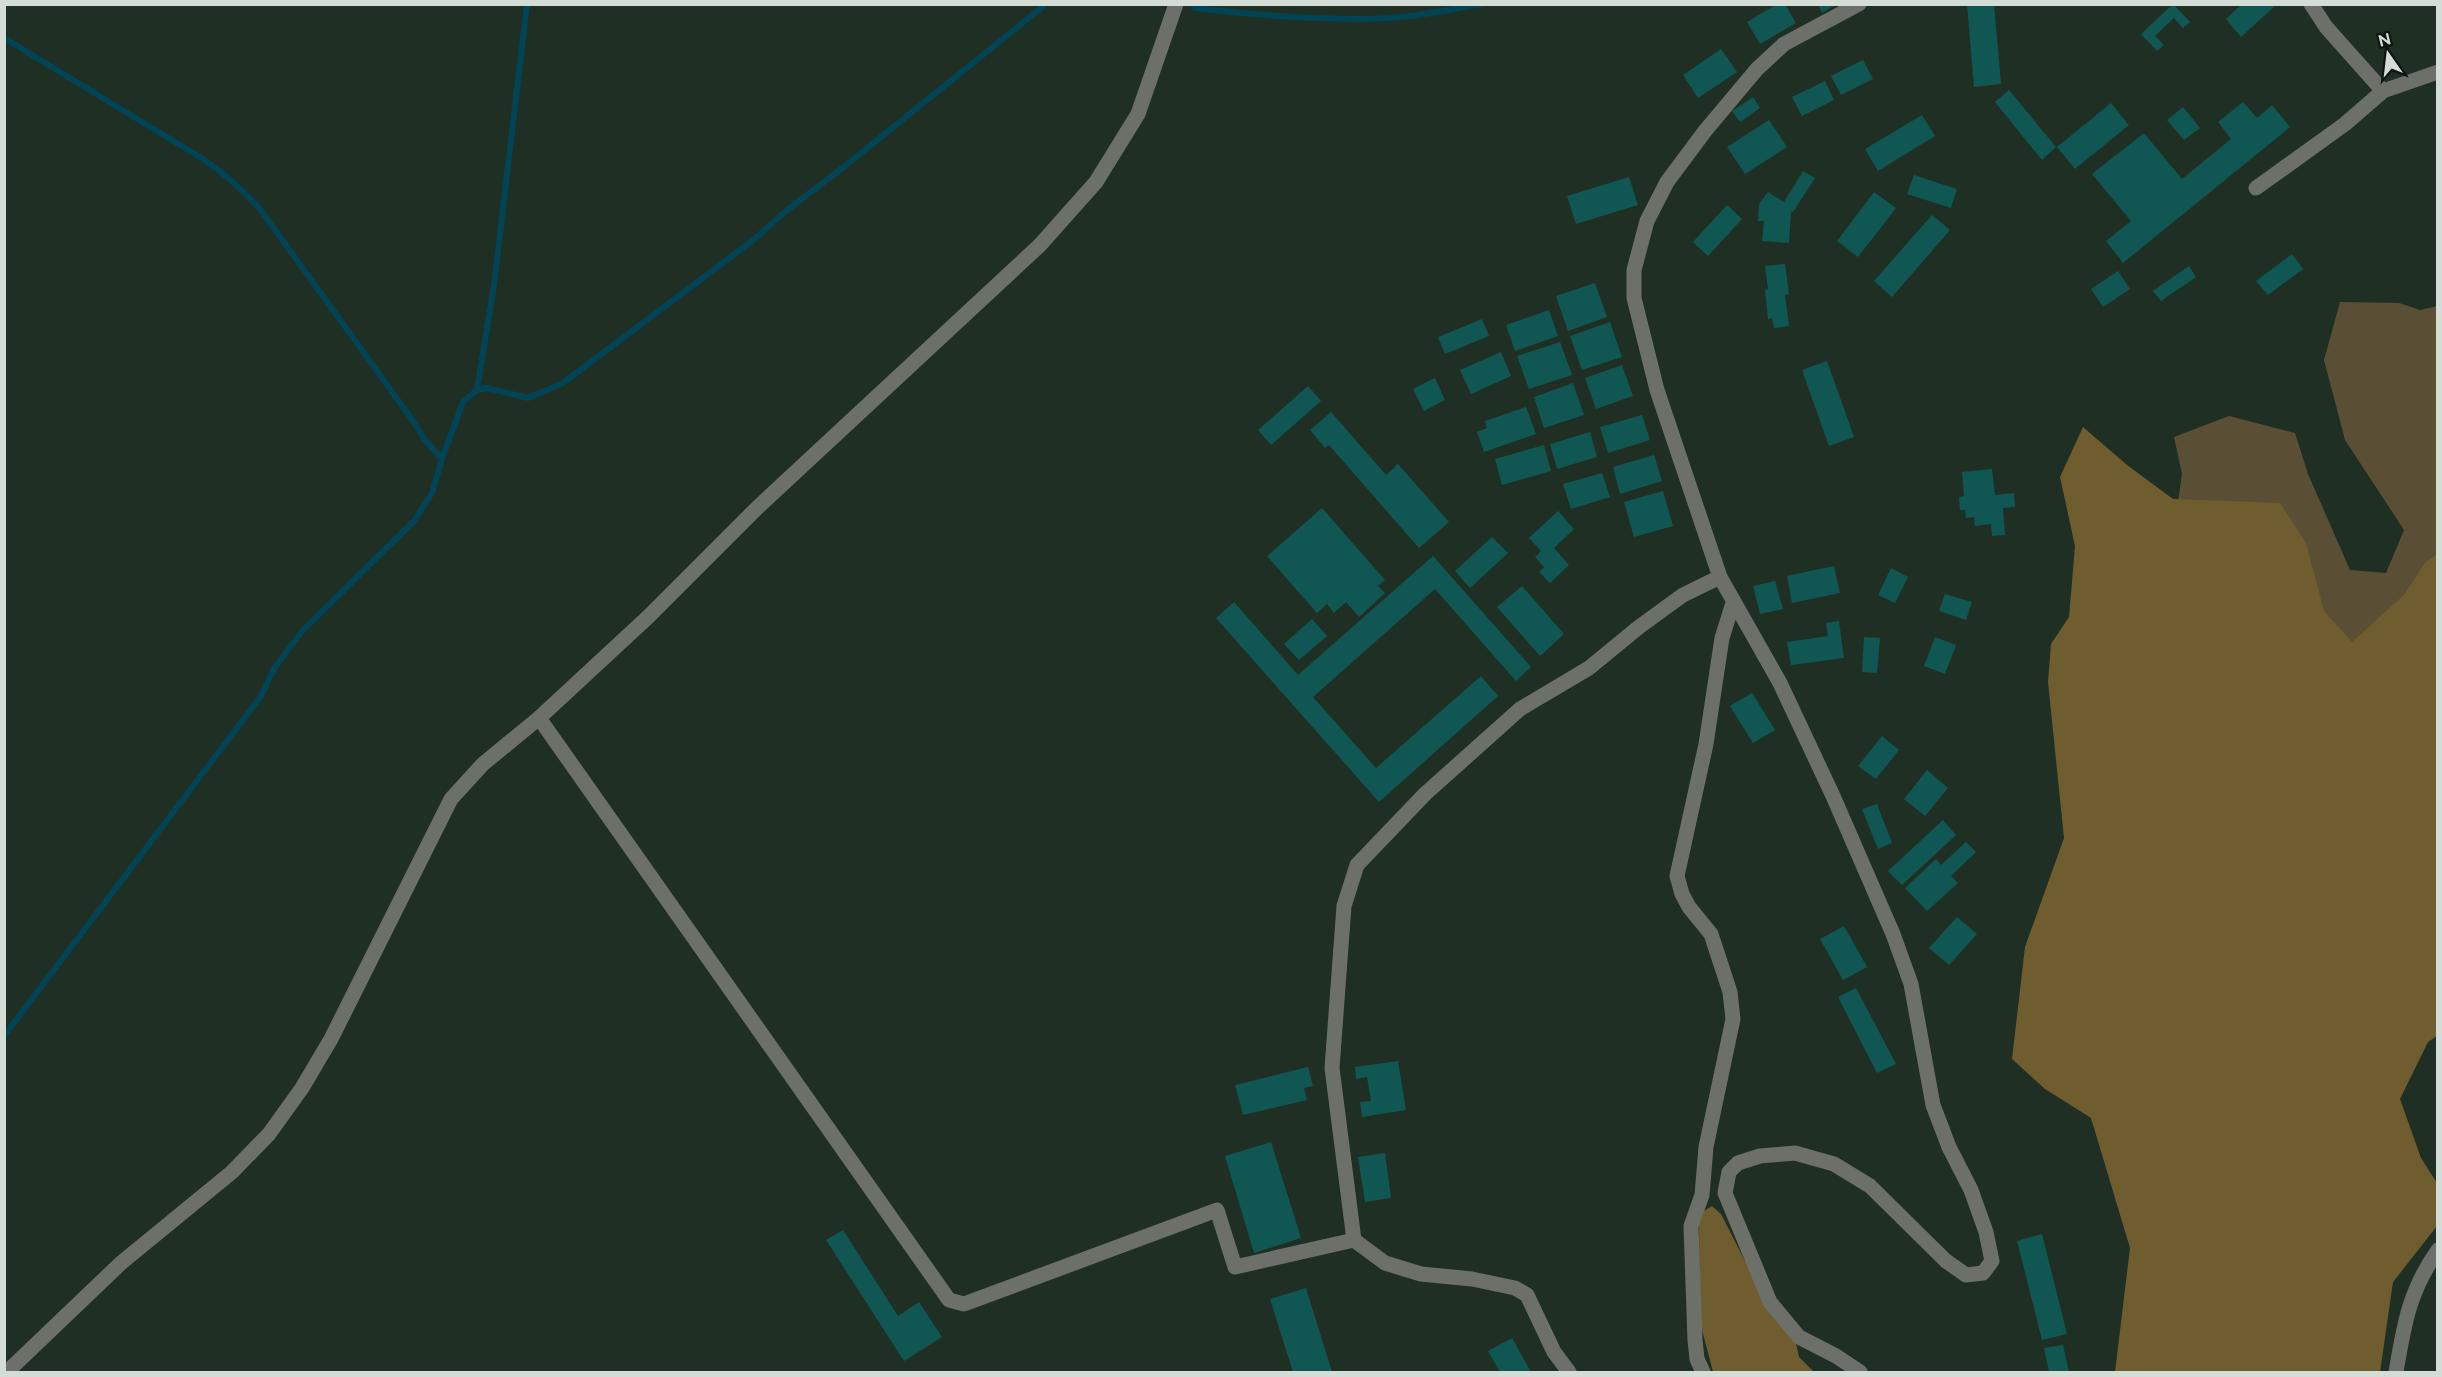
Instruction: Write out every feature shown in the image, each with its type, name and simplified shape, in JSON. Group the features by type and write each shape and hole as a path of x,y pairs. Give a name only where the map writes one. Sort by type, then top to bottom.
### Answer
{"street":[{"path":"8,1372 121,1263 232,1172 269,1134 302,1088 331,1039 451,799 483,764 539,718 648,616 757,507 1040,245 1096,182 1138,114 1176,4"},
{"path":"1859,4 1784,44 1756,69 1705,131 1666,183 1647,221 1634,270 1634,298 1656,390 1720,577 1780,683 1833,795 1893,934 1911,984 1933,1105 1949,1147 1971,1190 1986,1232 1992,1261 1983,1273 1966,1275 1946,1261 1870,1186 1834,1164 1795,1153 1760,1156 1738,1163 1729,1172 1725,1193 1770,1302 1799,1336 1860,1372"},
{"path":"2311,4 2326,27 2383,91"},
{"path":"2256,188 2345,124 2383,91 2438,72"},
{"path":"1569,1372 1554,1352 1527,1295 1515,1288 1472,1279 1421,1274 1394,1266 1385,1263 1354,1240 1332,1068 1344,906 1357,864 1425,794 1520,709 1589,668 1683,595 1720,577"},
{"path":"1703,1372 1697,1359 1695,1340 1691,1226 1702,1195 1706,1147 1732,1019 1730,992 1711,934 1689,907 1682,894 1677,876 1706,744 1722,638 1733,603"},
{"path":"539,718 949,1300 964,1304 1216,1209 1235,1267 1354,1240"},
{"path":"2396,1372 2403,1330 2414,1289 2438,1251"}],"shaded area":[{"path":"2340,302 2399,303 2420,310 2437,306 2437,639 2124,736 2173,535 2182,474 2174,437 2229,416 2295,433 2308,474 2350,570 2386,573 2404,530 2345,440 2324,360"},
{"path":"2083,427 2127,465 2173,499 2280,503 2306,543 2324,611 2352,642 2404,595 2425,563 2437,554 2437,1036 2428,1042 2400,1099 2421,1158 2437,1183 2437,1226 2393,1282 2380,1372 2115,1372 2130,1248 2091,1118 2045,1089 2012,1059 2025,947 2064,838 2048,682 2051,644 2069,617 2075,546 2060,477"},
{"path":"1712,1206 1721,1214 1771,1312 1796,1343 1799,1357 1814,1372 1713,1372 1700,1322 1699,1225 1704,1211"}],"building":[{"path":"1777,4 1785,4 1796,23 1760,44 1747,22"},
{"path":"1818,4 1837,4 1822,13"},
{"path":"1967,4 1994,4 2001,84 1974,87"},
{"path":"2173,4 2190,22 2183,28 2174,18 2155,36 2164,45 2157,51 2141,34"},
{"path":"2242,4 2277,4 2241,37 2226,19"},
{"path":"1721,49 1737,72 1698,98 1683,75"},
{"path":"1863,60 1873,79 1841,95 1831,76"},
{"path":"1825,81 1834,100 1802,116 1792,97"},
{"path":"2009,90 2056,147 2042,160 1995,102"},
{"path":"1753,97 1760,108 1740,122 1732,111"},
{"path":"2243,102 2257,118 2272,105 2290,127 2123,263 2106,241 2131,221 2092,174 2144,133 2182,179 2231,139 2218,122"},
{"path":"2111,103 2129,125 2075,169 2057,147"},
{"path":"2183,107 2200,128 2184,140 2167,120"},
{"path":"1922,115 1935,136 1878,171 1865,149"},
{"path":"1769,120 1787,147 1745,174 1727,147"},
{"path":"1803,171 1815,178 1793,212 1791,211 1789,243 1762,241 1764,221 1758,221 1759,204 1768,192 1784,202"},
{"path":"1914,175 1957,189 1951,208 1907,194"},
{"path":"1629,177 1638,205 1576,224 1567,196"},
{"path":"1874,192 1896,208 1858,257 1837,241"},
{"path":"1727,205 1742,219 1708,256 1693,242"},
{"path":"1932,215 1950,230 1892,297 1874,281"},
{"path":"2292,254 2303,269 2268,295 2256,281"},
{"path":"1785,264 1789,294 1785,295 1789,326 1774,328 1772,318 1768,319 1765,266"},
{"path":"2189,266 2196,277 2161,301 2153,291"},
{"path":"2118,271 2130,289 2103,307 2091,289"},
{"path":"1595,283 1607,317 1568,331 1556,296"},
{"path":"1549,310 1558,336 1515,351 1506,325"},
{"path":"1482,319 1489,336 1445,354 1438,337"},
{"path":"1610,322 1622,357 1582,370 1570,336"},
{"path":"1560,342 1572,375 1529,389 1517,356"},
{"path":"1501,352 1511,376 1471,394 1460,370"},
{"path":"1827,361 1854,437 1829,446 1802,370"},
{"path":"1622,365 1633,396 1596,409 1585,378"},
{"path":"1435,378 1445,400 1424,411 1413,389"},
{"path":"1573,383 1584,415 1544,428 1534,397"},
{"path":"1308,386 1321,401 1271,445 1258,430"},
{"path":"1526,407 1536,434 1484,452 1477,432 1487,428 1485,421"},
{"path":"1331,412 1386,475 1398,464 1449,522 1419,548 1329,445 1325,448 1310,430"},
{"path":"1642,415 1650,440 1608,453 1600,427"},
{"path":"1590,432 1597,457 1557,469 1550,444"},
{"path":"1544,445 1551,471 1502,485 1495,459"},
{"path":"1654,455 1662,481 1620,494 1613,467"},
{"path":"1992,469 1995,495 2014,493 2015,507 2003,508 2005,535 1992,536 1991,524 1975,526 1974,517 1966,518 1965,510 1960,510 1959,497 1964,496 1962,472"},
{"path":"1602,473 1610,497 1571,509 1563,484"},
{"path":"1663,491 1673,526 1634,537 1624,502"},
{"path":"1322,508 1385,580 1378,586 1385,593 1359,617 1346,602 1334,613 1327,604 1317,613 1267,556"},
{"path":"1558,511 1574,529 1554,548 1569,565 1550,583 1539,572 1544,567 1535,557 1541,551 1529,538"},
{"path":"1492,537 1508,553 1470,588 1455,571"},
{"path":"1433,556 1531,667 1516,681 1435,589 1313,697 1376,768 1481,676 1498,696 1379,802 1216,618 1234,602 1298,675"},
{"path":"1834,566 1840,593 1792,603 1787,576"},
{"path":"1891,568 1908,577 1895,603 1878,595"},
{"path":"1775,581 1783,609 1760,614 1753,586"},
{"path":"1522,586 1564,634 1540,656 1497,607"},
{"path":"1945,594 1972,602 1966,620 1939,611"},
{"path":"1312,619 1327,636 1299,660 1284,644"},
{"path":"1839,621 1844,658 1791,665 1787,642 1828,636 1826,623"},
{"path":"1864,637 1880,638 1877,673 1862,672"},
{"path":"1935,637 1956,645 1945,674 1924,666"},
{"path":"1752,693 1775,730 1753,743 1730,706"},
{"path":"1882,736 1899,750 1876,779 1858,766"},
{"path":"1927,770 1948,788 1925,816 1904,799"},
{"path":"1877,804 1892,843 1878,849 1862,809"},
{"path":"1943,820 1956,835 1902,885 1888,871"},
{"path":"1966,842 1976,852 1951,876 1958,883 1927,911 1905,888 1936,859 1941,865"},
{"path":"1957,917 1977,934 1949,965 1929,948"},
{"path":"1844,926 1867,967 1843,980 1820,939"},
{"path":"1856,988 1896,1064 1877,1073 1838,997"},
{"path":"1398,1061 1406,1110 1362,1117 1360,1102 1371,1101 1367,1077 1356,1079 1355,1067"},
{"path":"1308,1067 1313,1086 1304,1088 1307,1100 1243,1115 1235,1085"},
{"path":"1271,1142 1301,1238 1254,1253 1225,1156"},
{"path":"1385,1153 1391,1198 1365,1202 1358,1157"},
{"path":"843,1230 898,1316 919,1302 942,1337 904,1361 826,1240"},
{"path":"2042,1234 2067,1334 2042,1340 2017,1241"},
{"path":"1306,1288 1332,1372 1293,1372 1270,1299"},
{"path":"1512,1338 1531,1372 1500,1372 1488,1351"},
{"path":"2063,1345 2069,1372 2049,1372 2044,1348"}],"waterway":[{"path":"477,390 494,285 527,4"},
{"path":"4,1036 261,696 275,667 303,630 414,521 432,493 463,402 477,390 487,388 528,398 563,383 752,241 786,211 1046,4"},
{"path":"1195,8 1279,16 1379,19 1482,4"},
{"path":"4,38 203,159 240,188 260,209 425,440 442,459"}]}
